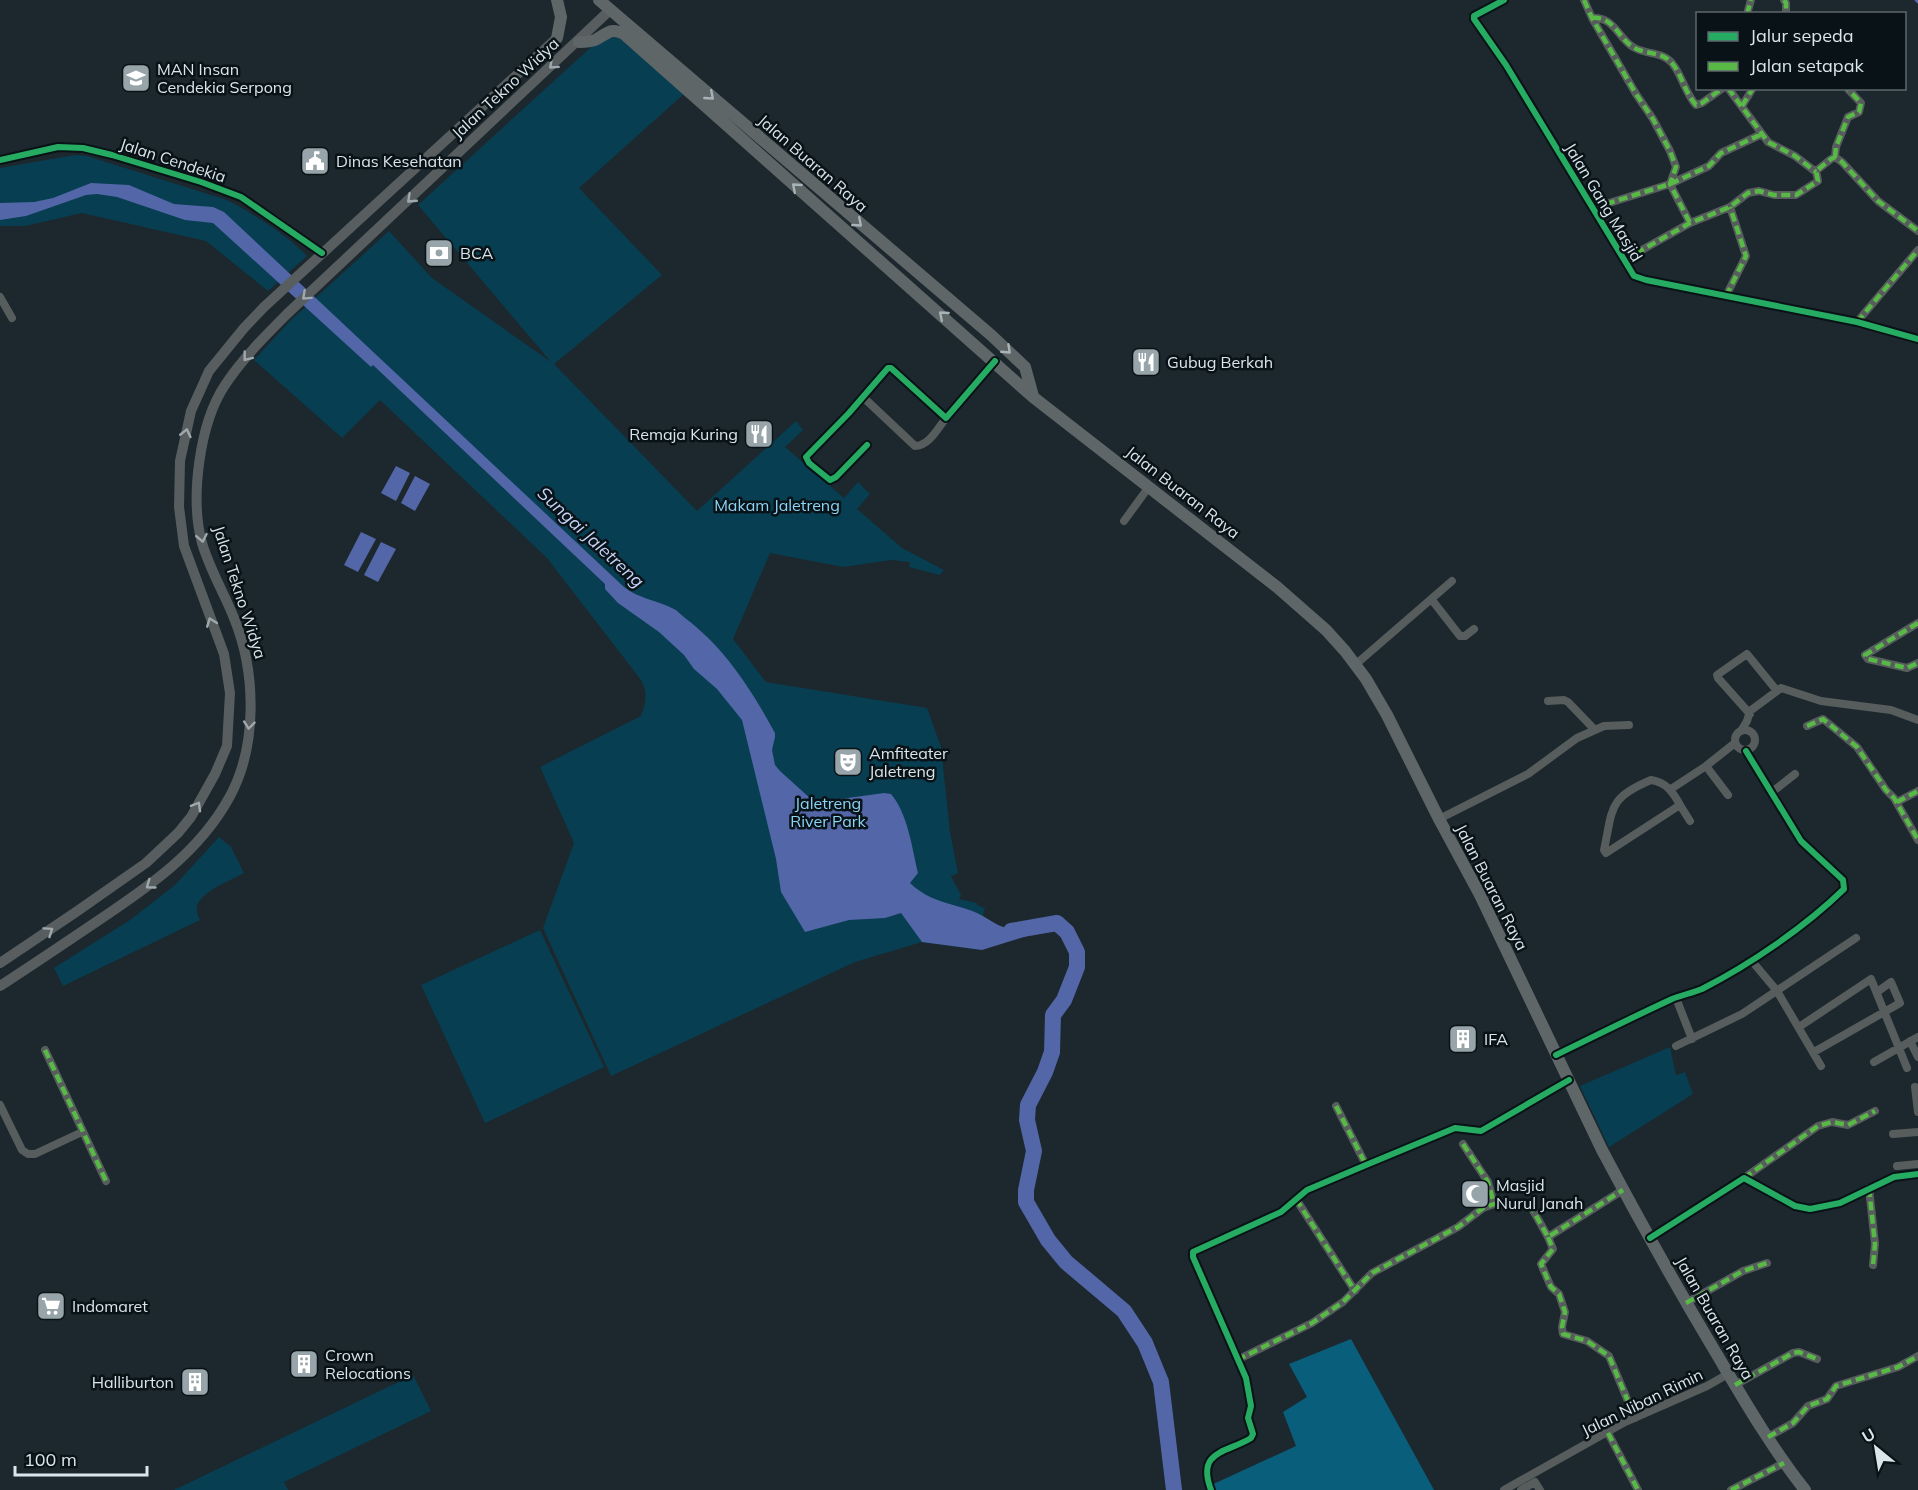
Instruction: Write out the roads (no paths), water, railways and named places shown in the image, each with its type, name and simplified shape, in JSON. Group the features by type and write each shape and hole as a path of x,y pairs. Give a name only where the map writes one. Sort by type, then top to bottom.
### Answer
{"main road":[{"name":"Jalan Tekno Widya","path":"0,963 146,863 178,833 215,774 227,746 231,693 224,654 184,546 179,507 180,461 191,411 209,371 244,328 275,297 557,38 561,17 557,0"},
{"name":"Jalan Buaran Raya","path":"599,0 788,180 1033,397 1148,488 1212,534 1277,587 1326,630 1356,664 1387,715 1438,819 1480,895 1623,1190 1731,1379 1784,1463 1805,1490"},
{"name":"Jalan Tekno Widya","path":"0,986 155,882 179,862 202,837 229,798 244,757 251,702 247,660 234,619 213,575 202,540 198,503 198,464 208,420 224,386 258,344 287,314 579,42 610,10"},
{"name":"Jalan Buaran Raya","path":"579,42 593,41 608,31 619,31 670,68 991,335 1026,367 1033,397"},
{"path":"76,912 87,928"}],"street":[{"name":"Jalan Gang Masjid","path":"1504,0 1479,12 1474,19 1506,65 1634,276 1857,321 1918,339"},
{"path":"1584,0 1592,18 1670,152 1676,167 1670,184 1690,223"},
{"path":"1592,18 1608,21 1634,48 1659,54 1672,63 1696,105 1721,90"},
{"path":"1624,260 1690,223 1730,207 1748,193 1764,191 1777,195 1799,194 1818,181 1816,172 1795,156 1768,142 1730,90"},
{"path":"1742,106 1752,90"},
{"path":"1835,157 1836,147 1848,117 1859,112 1861,103 1849,90"},
{"path":"1593,208 1670,184 1709,166 1721,153 1762,134"},
{"name":"Jalan Cendekia","path":"0,160 58,147 83,148 112,155 201,182 241,197 322,253"},
{"path":"1816,172 1835,157"},
{"path":"1835,157 1878,201 1918,231"},
{"path":"1726,296 1746,256 1730,207"},
{"path":"1857,321 1918,250"},
{"path":"0,297 12,318"},
{"path":"863,397 915,446 921,446 926,443 995,361"},
{"path":"867,445 836,477 830,480 809,463 806,457 888,368 891,368 946,418"},
{"path":"1124,521 1148,488"},
{"path":"1356,664 1452,581"},
{"path":"1432,600 1460,636 1465,636 1474,629"},
{"path":"1918,623 1865,655 1868,659 1907,668 1918,663"},
{"path":"1750,714 1717,675 1746,654 1777,691"},
{"path":"1557,1055 1676,998 1699,990 1751,960 1829,903 1844,889 1843,880 1801,841 1746,750 1738,748 1735,742 1736,736 1750,714 1781,688 1821,701 1884,708 1916,717"},
{"path":"1548,701 1568,702 1594,729"},
{"path":"1807,726 1822,718 1857,747 1897,802 1918,840"},
{"path":"1438,819 1528,774 1573,740 1594,729 1604,726 1629,725"},
{"path":"1741,731 1751,732 1755,738 1754,745 1746,750"},
{"path":"1671,789 1706,766 1735,742"},
{"path":"1706,766 1728,795"},
{"path":"1773,792 1795,774"},
{"path":"1680,805 1610,852 1604,852 1616,802 1625,792 1654,780 1671,789 1690,821"},
{"path":"1897,802 1918,791"},
{"path":"1609,828 1619,844"},
{"path":"1676,1046 1728,1022 1856,938"},
{"path":"1751,960 1778,991 1821,1066"},
{"path":"1799,1027 1869,980 1873,981 1907,1068"},
{"path":"1814,1052 1900,1002 1891,982 1877,992"},
{"path":"1676,998 1692,1039"},
{"path":"1874,1062 1914,1039 1918,1057"},
{"path":"45,1050 106,1181"},
{"path":"1210,1490 1206,1470 1210,1459 1223,1450 1247,1441 1254,1434 1248,1418 1251,1407 1248,1388 1193,1257 1193,1252 1281,1212 1307,1190 1366,1165 1455,1128 1481,1131 1569,1080"},
{"path":"1915,1087 1918,1112"},
{"path":"0,1105 22,1150 28,1154 35,1154 82,1131"},
{"path":"1336,1106 1366,1165"},
{"path":"1650,1238 1744,1178 1818,1126 1832,1122 1848,1125 1875,1111"},
{"path":"1893,1134 1918,1132"},
{"path":"1463,1144 1488,1182 1494,1204"},
{"path":"1897,1166 1918,1164"},
{"path":"1744,1178 1801,1209 1840,1203 1894,1177 1918,1174"},
{"path":"1869,1188 1875,1244 1873,1265"},
{"path":"1548,1237 1623,1190"},
{"path":"1296,1200 1354,1291"},
{"path":"1238,1360 1312,1323 1343,1302 1372,1273 1458,1227 1483,1208 1494,1204 1530,1204 1553,1249 1541,1264 1551,1287 1559,1294 1565,1312 1563,1334 1587,1341 1609,1356 1635,1418"},
{"path":"1686,1303 1743,1271 1767,1263"},
{"name":"Jalan Niban Rimin","path":"1504,1490 1635,1418 1707,1386 1731,1379 1793,1353 1799,1352 1817,1359"},
{"path":"1768,1437 1793,1423 1808,1406 1827,1399 1836,1386 1898,1367 1918,1356"},
{"path":"1608,1433 1638,1490"},
{"path":"1731,1490 1784,1463"},
{"path":"1521,1490 1535,1482 1540,1490"}],"waterway":[{"name":"Sungai Jaletreng","path":"1011,931 1057,923 1067,932 1077,952 1077,967 1064,1000 1053,1015 1052,1052 1045,1072 1028,1105 1027,1120 1034,1151 1026,1190 1026,1202 1048,1240 1066,1262 1124,1311 1145,1343 1161,1382 1174,1490"}],"place":[{"name":"MAN Insan Cendekia Serpong","path":"136,78"},
{"name":"Dinas Kesehatan","path":"315,161"},
{"name":"BCA","path":"439,253"},
{"name":"Gubug Berkah","path":"1146,362"},
{"name":"Remaja Kuring","path":"759,434"},
{"name":"Amfiteater Jaletreng","path":"848,762"},
{"name":"IFA","path":"1463,1039"},
{"name":"Masjid Nurul Janah","path":"1475,1194"},
{"name":"Indomaret","path":"51,1306"},
{"name":"Crown Relocations","path":"304,1364"},
{"name":"Halliburton","path":"195,1382"}],"park label":[{"name":"Makam Jaletreng","path":"777,505"},
{"name":"Jaletreng River Park","path":"828,812"}]}
